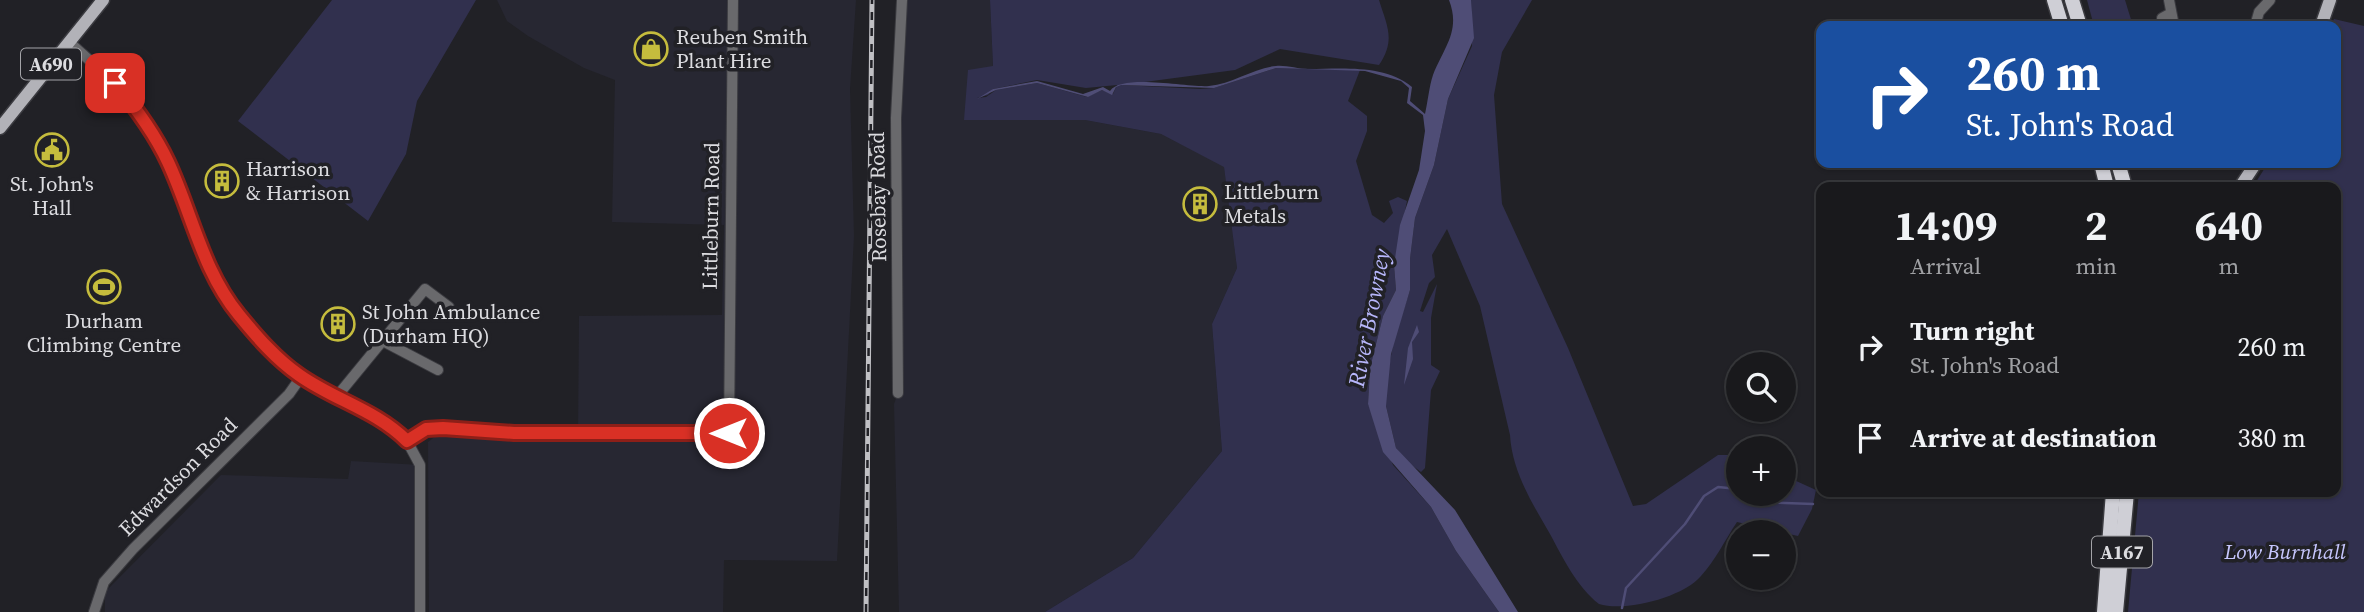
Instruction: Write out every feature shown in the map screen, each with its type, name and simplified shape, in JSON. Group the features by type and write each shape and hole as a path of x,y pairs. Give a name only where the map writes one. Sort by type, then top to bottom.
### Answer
{"highway":[{"path":"2054,0 2060,21"},
{"path":"2072,0 2078,21"},
{"name":"A167","path":"2104,612 2113,497"},
{"name":"A167","path":"2116,612 2127,497"}],"main road":[{"name":"A690","path":"0,128 103,0"},
{"path":"2323,21 2330,0"}],"street":[{"name":"Littleburn Road","path":"407,441 426,429 443,428 514,433 729,433 733,0"},
{"name":"Rosebay Road","path":"898,393 896,118 902,0"},
{"path":"2169,0 2166,15 2171,21"},
{"path":"2253,21 2270,0"},
{"path":"69,42 115,83 145,120 168,161 209,267 230,301 272,354 301,377 391,425 407,441 420,465 420,612"},
{"path":"338,396 425,289 449,307"},
{"path":"381,340 438,370"},
{"name":"Edwardson Road","path":"94,612 104,582 133,549 289,394 301,377"}],"shaded area":[{"path":"497,0 856,0 850,89 854,236 837,561 724,560 723,612 429,612 428,442 437,435 490,439 578,438 579,316 722,315 724,225 612,222 615,80 584,68 528,36 507,21"},
{"path":"902,0 990,0 993,67 964,120 1085,120 1161,134 1224,166 1237,268 1212,324 1222,451 1133,558 1045,612 899,612 894,404 898,393"},
{"path":"1449,0 1471,0 1474,38 1448,99 1434,165 1415,218 1410,259 1410,290 1391,354 1386,406 1396,448 1455,510 1518,612 1499,612 1456,551 1431,507 1383,452 1368,404 1370,368 1383,316 1396,290 1394,265 1400,225 1419,170 1425,131 1423,115 1407,103 1409,88 1401,81 1365,71 1276,68 1214,88 1121,85 1116,87 1112,95 1102,90 1088,97 1037,83 996,90 977,99 993,89 1037,81 1083,94 1103,87 1110,91 1117,86 1128,83 1141,82 1209,86 1268,67 1280,66 1362,69 1389,74 1412,87 1410,101 1425,114 1430,84 1452,30"},
{"path":"1417,325 1419,332 1412,342 1413,359 1404,385 1408,348"},
{"path":"351,461 420,465 420,612 105,612 105,592 221,475 348,479"}],"green space":[{"path":"332,0 476,0 417,101 406,154 368,221 238,121"},
{"path":"990,0 1379,0 1389,40 1379,65 1280,49 1235,70 1122,85 1200,89 1214,88 1276,68 1360,70 1348,101 1367,116 1367,131 1356,161 1372,215 1384,223 1393,213 1389,201 1398,197 1407,201 1394,265 1396,290 1383,316 1370,368 1368,404 1393,465 1431,507 1456,551 1499,612 1045,612 1133,558 1222,451 1212,324 1237,268 1224,167 1161,134 1085,120 964,120 968,70 993,66","holes":["1037,80 1086,88 1117,85 1113,94 1102,90 1087,97 1037,83 996,90 986,97 977,98 988,95 993,89"]},
{"path":"1471,0 1532,0 1502,52 1494,95 1502,204 1568,348 1633,506 1646,504 1718,455 1726,455 1726,506 1796,506 1796,481 1816,490 1812,509 1798,536 1796,520 1726,520 1726,540 1701,576 1692,584 1653,601 1623,606 1599,604 1571,572 1524,486 1515,461 1480,306 1447,229 1432,255 1435,277 1429,283 1420,311 1423,312 1437,284 1431,318 1431,365 1440,371 1431,390 1425,468 1421,472 1406,461 1396,448 1386,406 1386,382 1394,340 1410,290 1410,259 1415,218 1434,165 1448,99 1472,46"},
{"path":"2087,0 2125,0 2131,21 2093,21"},
{"name":"Low Burnhall","path":"2334,19 2364,26 2364,612 2128,612 2139,497 2341,497 2341,182 2256,182 2265,168 2341,168 2341,21 2333,21"}],"waterway":[{"path":"1622,608 1626,588 1685,524 1704,496 1718,487 1726,488"},
{"path":"1796,503 1813,504"}],"railway":[{"path":"866,612 872,0"}],"place":[{"name":"Reuben Smith Plant Hire","path":"651,49"},
{"name":"St. John's Hall","path":"52,150"},
{"name":"Harrison & Harrison","path":"222,181"},
{"name":"Littleburn Metals","path":"1200,204"},
{"name":"Durham Climbing Centre","path":"104,287"},
{"name":"St John Ambulance (Durham HQ)","path":"338,324"}],"route":[{"path":"115,83 145,120 168,161 209,267 237,313 272,354 301,377 391,425 407,441 426,429 443,428 468,432 514,433 729,433"}],"water label":[{"name":"River Browney","path":"1369,318"}]}
